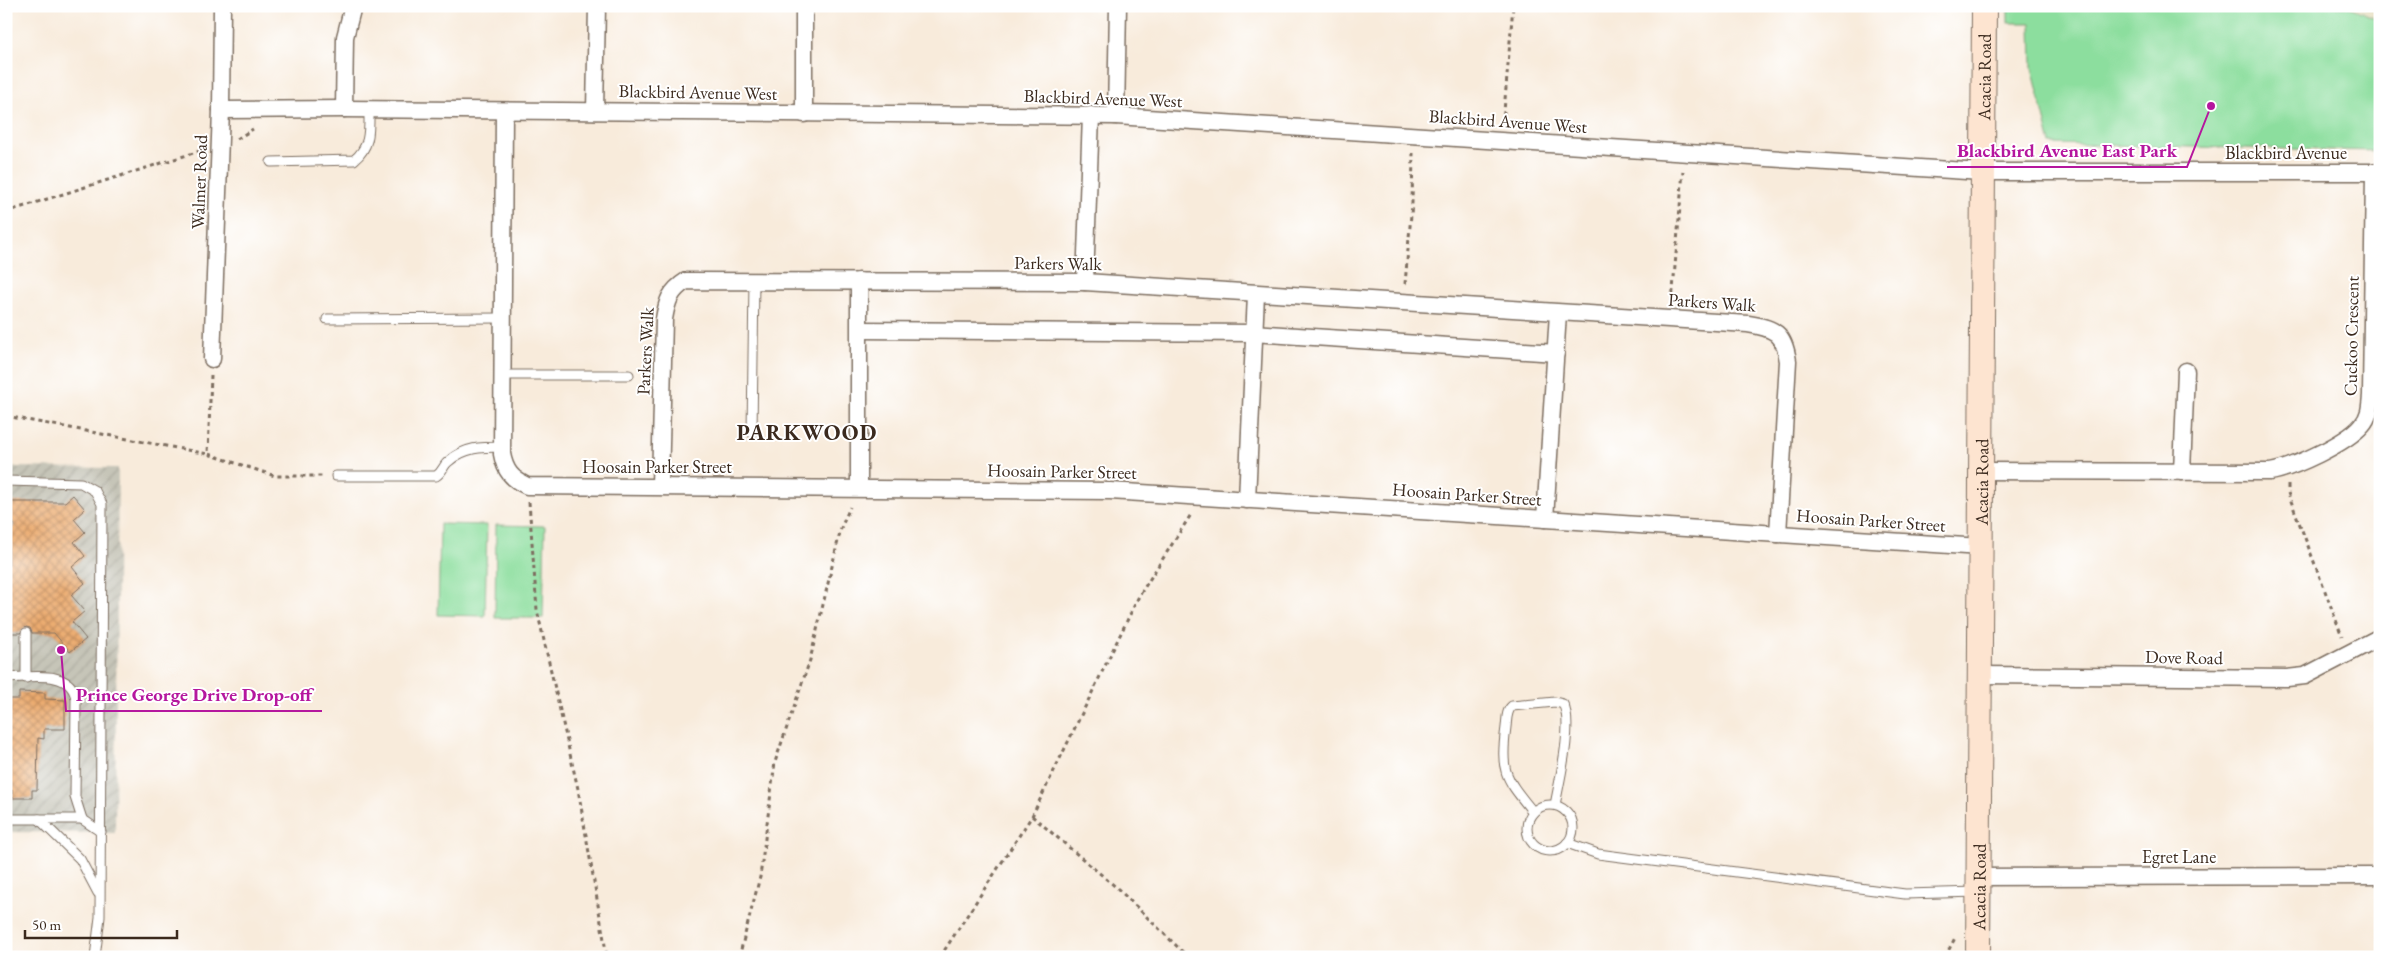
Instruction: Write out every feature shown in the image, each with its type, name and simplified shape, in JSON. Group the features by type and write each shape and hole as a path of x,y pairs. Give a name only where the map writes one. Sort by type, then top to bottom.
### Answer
{"street":[{"name":"Walmer Road","path":"212,359 221,110 222,6"},
{"path":"344,109 345,37 353,6"},
{"path":"595,111 597,6"},
{"path":"804,6 804,114"},
{"path":"1116,116 1118,6"},
{"name":"Acacia Road","path":"1978,957 1984,6"},
{"name":"Blackbird Avenue West","path":"221,110 369,109 1091,115 1982,172"},
{"path":"504,111 502,447 504,465 510,476 527,486"},
{"path":"1085,282 1091,115"},
{"name":"Blackbird Avenue","path":"1982,172 2377,172"},
{"name":"Cuckoo Crescent","path":"1982,471 2270,472 2287,469 2351,436 2363,424 2369,413 2377,172"},
{"name":"Parkers Walk","path":"660,486 664,319 667,302 674,289 686,281 1085,282 1748,324 1766,327 1776,332 1786,347 1788,361 1778,534"},
{"path":"859,282 859,488"},
{"path":"1247,500 1256,294"},
{"path":"1545,519 1558,313"},
{"path":"860,330 1253,333 1556,353"},
{"path":"2182,472 2186,371"},
{"name":"Hoosain Parker Street","path":"527,486 1110,491 1981,547"},
{"name":"Dove Road","path":"1979,674 2286,678 2305,676 2380,638"},
{"name":"Egret Lane","path":"1978,885 2380,876"}],"lane":[{"path":"271,162 354,160 362,153 369,139 369,109"},
{"path":"752,434 754,280"},
{"path":"327,319 502,318"},
{"path":"502,375 629,375"},
{"path":"336,476 436,476 440,474 446,463 466,449 502,447"},
{"path":"6,481 81,483 95,491 102,504 101,832 99,924 95,957"},
{"path":"26,633 26,678"},
{"path":"6,678 60,679 70,685 75,694 75,797 82,819"},
{"path":"1533,812 1504,772 1502,753 1508,712 1512,706 1555,702 1563,704 1567,711 1565,747 1555,805"},
{"path":"1547,805 1555,805 1562,808 1572,820 1572,836 1567,843 1554,850 1538,847 1528,835 1528,819 1533,812 1547,805"},
{"path":"6,819 82,819 101,832"},
{"path":"39,819 80,859 99,894"},
{"path":"1567,843 1598,854 1905,894 1978,885"}],"path":[{"path":"1502,129 1513,6"},
{"path":"232,142 260,124"},
{"path":"6,212 208,148"},
{"path":"1404,303 1412,203 1413,150"},
{"path":"1671,308 1683,168"},
{"path":"208,454 212,359"},
{"path":"6,416 208,454 275,476 336,476"},
{"path":"2287,469 2288,493 2344,642"},
{"path":"527,486 537,610 578,789 607,957"},
{"path":"739,957 760,877 775,762 810,660 841,528 859,488"},
{"path":"940,957 1032,816 1139,596 1185,527 1201,497"},
{"path":"1032,816 1117,888 1188,957"},
{"path":"1944,957 1955,938 1961,933"}],"shaded area":[{"path":"2347,6 2380,6 2380,20"},
{"path":"6,467 118,468 115,833 6,832"}],"green space":[{"path":"2008,6 2347,6 2380,20 2380,151 2051,144 2032,68 2031,23 2008,23"},
{"path":"440,524 487,525 485,616 438,615"},
{"path":"496,525 545,526 543,618 495,618"}],"building":[{"path":"73,495 85,509 74,519 85,532 74,542 85,556 72,567 85,583 71,595 85,611 72,622 86,639 70,652 54,633 32,633 30,628 26,627 20,633 8,633 8,530 13,528 14,524 8,518 8,502 65,502"},
{"path":"19,692 45,693 45,699 65,700 65,729 44,729 44,739 38,738 37,790 32,790 32,798 12,798 12,790 7,790 6,699 19,699"}],"place":[{"name":"Blackbird Avenue East Park","path":"2211,106"},
{"name":"Prince George Drive Drop-off","path":"61,650"}],"district":[{"name":"PARKWOOD","path":"807,432"}]}
